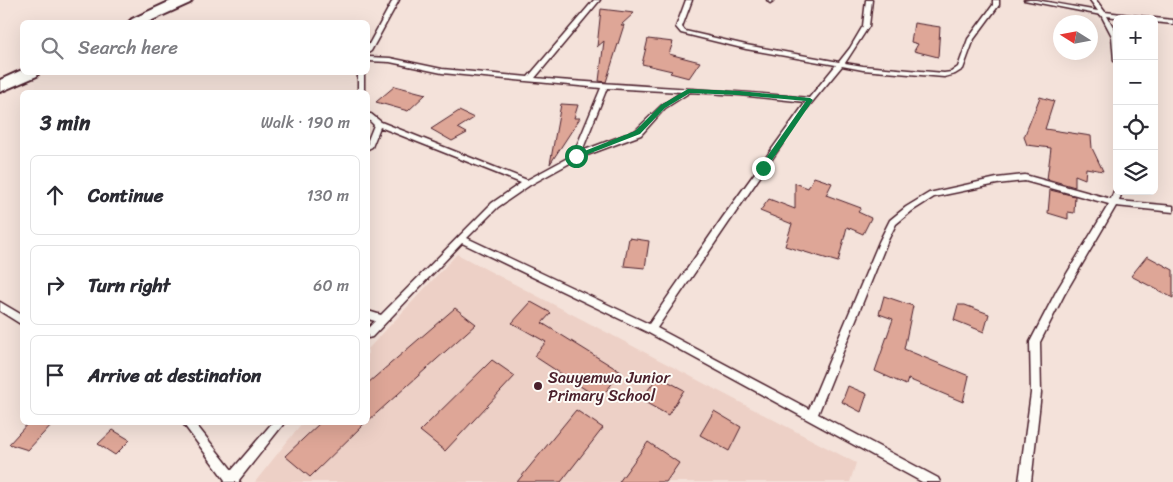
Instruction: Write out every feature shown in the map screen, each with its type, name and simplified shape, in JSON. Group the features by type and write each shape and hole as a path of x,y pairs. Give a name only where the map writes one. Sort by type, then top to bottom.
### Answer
{"street":[{"path":"141,20 182,1"},
{"path":"0,87 25,75"}],"lane":[{"path":"370,47 396,0"},
{"path":"531,78 597,0"},
{"path":"689,0 679,26 683,32 746,47 841,64 944,75 953,73 961,68 971,39 996,5 996,0"},
{"path":"651,329 722,227 739,197 763,168 810,100 841,64 867,25 869,0"},
{"path":"1026,0 1113,15"},
{"path":"1093,0 1115,36 1117,60"},
{"path":"1158,20 1173,22"},
{"path":"370,59 390,60 442,71 605,86 740,93 810,100"},
{"path":"361,75 362,90"},
{"path":"576,156 605,86"},
{"path":"370,332 494,205 527,183 576,156 638,133 663,107 688,91"},
{"path":"370,118 378,124 527,183"},
{"path":"370,142 378,124"},
{"path":"812,416 883,242 893,222 909,209 932,195 997,181 1025,178 1114,203 1173,209"},
{"path":"1025,482 1036,393 1035,342 1060,293 1114,203 1117,195"},
{"path":"461,239 651,329 934,482"},
{"path":"0,306 20,319"},
{"path":"370,316 382,319"},
{"path":"189,425 232,481 278,425"}],"shaded area":[{"name":"Sauyemwa Junior Primary School","path":"457,254 856,463 850,482 255,482 300,425 370,425 370,347"}],"building":[{"path":"601,9 634,13 621,25 624,25 606,82 599,81 604,41 597,47"},
{"path":"914,23 940,27 938,57 914,51 918,44 911,42"},
{"path":"648,39 673,42 669,54 700,62 689,78 670,73 672,71 642,64"},
{"path":"395,86 426,94 408,111 376,102"},
{"path":"1040,97 1054,101 1045,129 1091,136 1092,148 1103,171 1086,168 1085,179 1075,175 1075,187 1047,179 1051,148 1027,145 1024,137"},
{"path":"561,104 578,105 574,118 580,118 550,164"},
{"path":"459,111 474,118 458,128 467,133 452,141 431,129"},
{"path":"814,177 832,183 826,195 861,208 858,212 871,218 863,234 847,227 838,262 785,246 792,224 760,211 769,199 795,209 795,183 808,188"},
{"path":"1050,190 1075,196 1074,213 1068,212 1068,219 1048,213"},
{"path":"629,238 649,241 645,268 624,266"},
{"path":"1147,256 1173,270 1173,298 1131,276"},
{"path":"884,296 913,306 904,349 969,376 963,402 908,379 906,385 875,371 893,319 879,314"},
{"path":"531,302 551,313 542,323 621,372 600,399 534,356 546,342 512,323"},
{"path":"958,305 965,305 989,314 984,332 954,320"},
{"path":"455,308 476,324 370,419 370,381"},
{"path":"492,360 515,376 445,451 420,431"},
{"path":"658,376 684,390 668,415 641,400"},
{"path":"848,386 867,394 861,412 842,402"},
{"path":"576,410 603,428 561,482 517,482"},
{"path":"714,411 741,427 729,451 700,435"},
{"path":"26,425 51,425 28,450 9,444"},
{"path":"318,425 363,425 310,477 285,456"},
{"path":"113,430 130,440 115,455 98,444"},
{"path":"648,442 679,463 666,482 619,482"}],"place":[{"name":"Sauyemwa Junior Primary School","path":"538,386"}],"route":[{"path":"576,156 638,133 663,107 688,91 740,93 810,100 763,168"}]}
